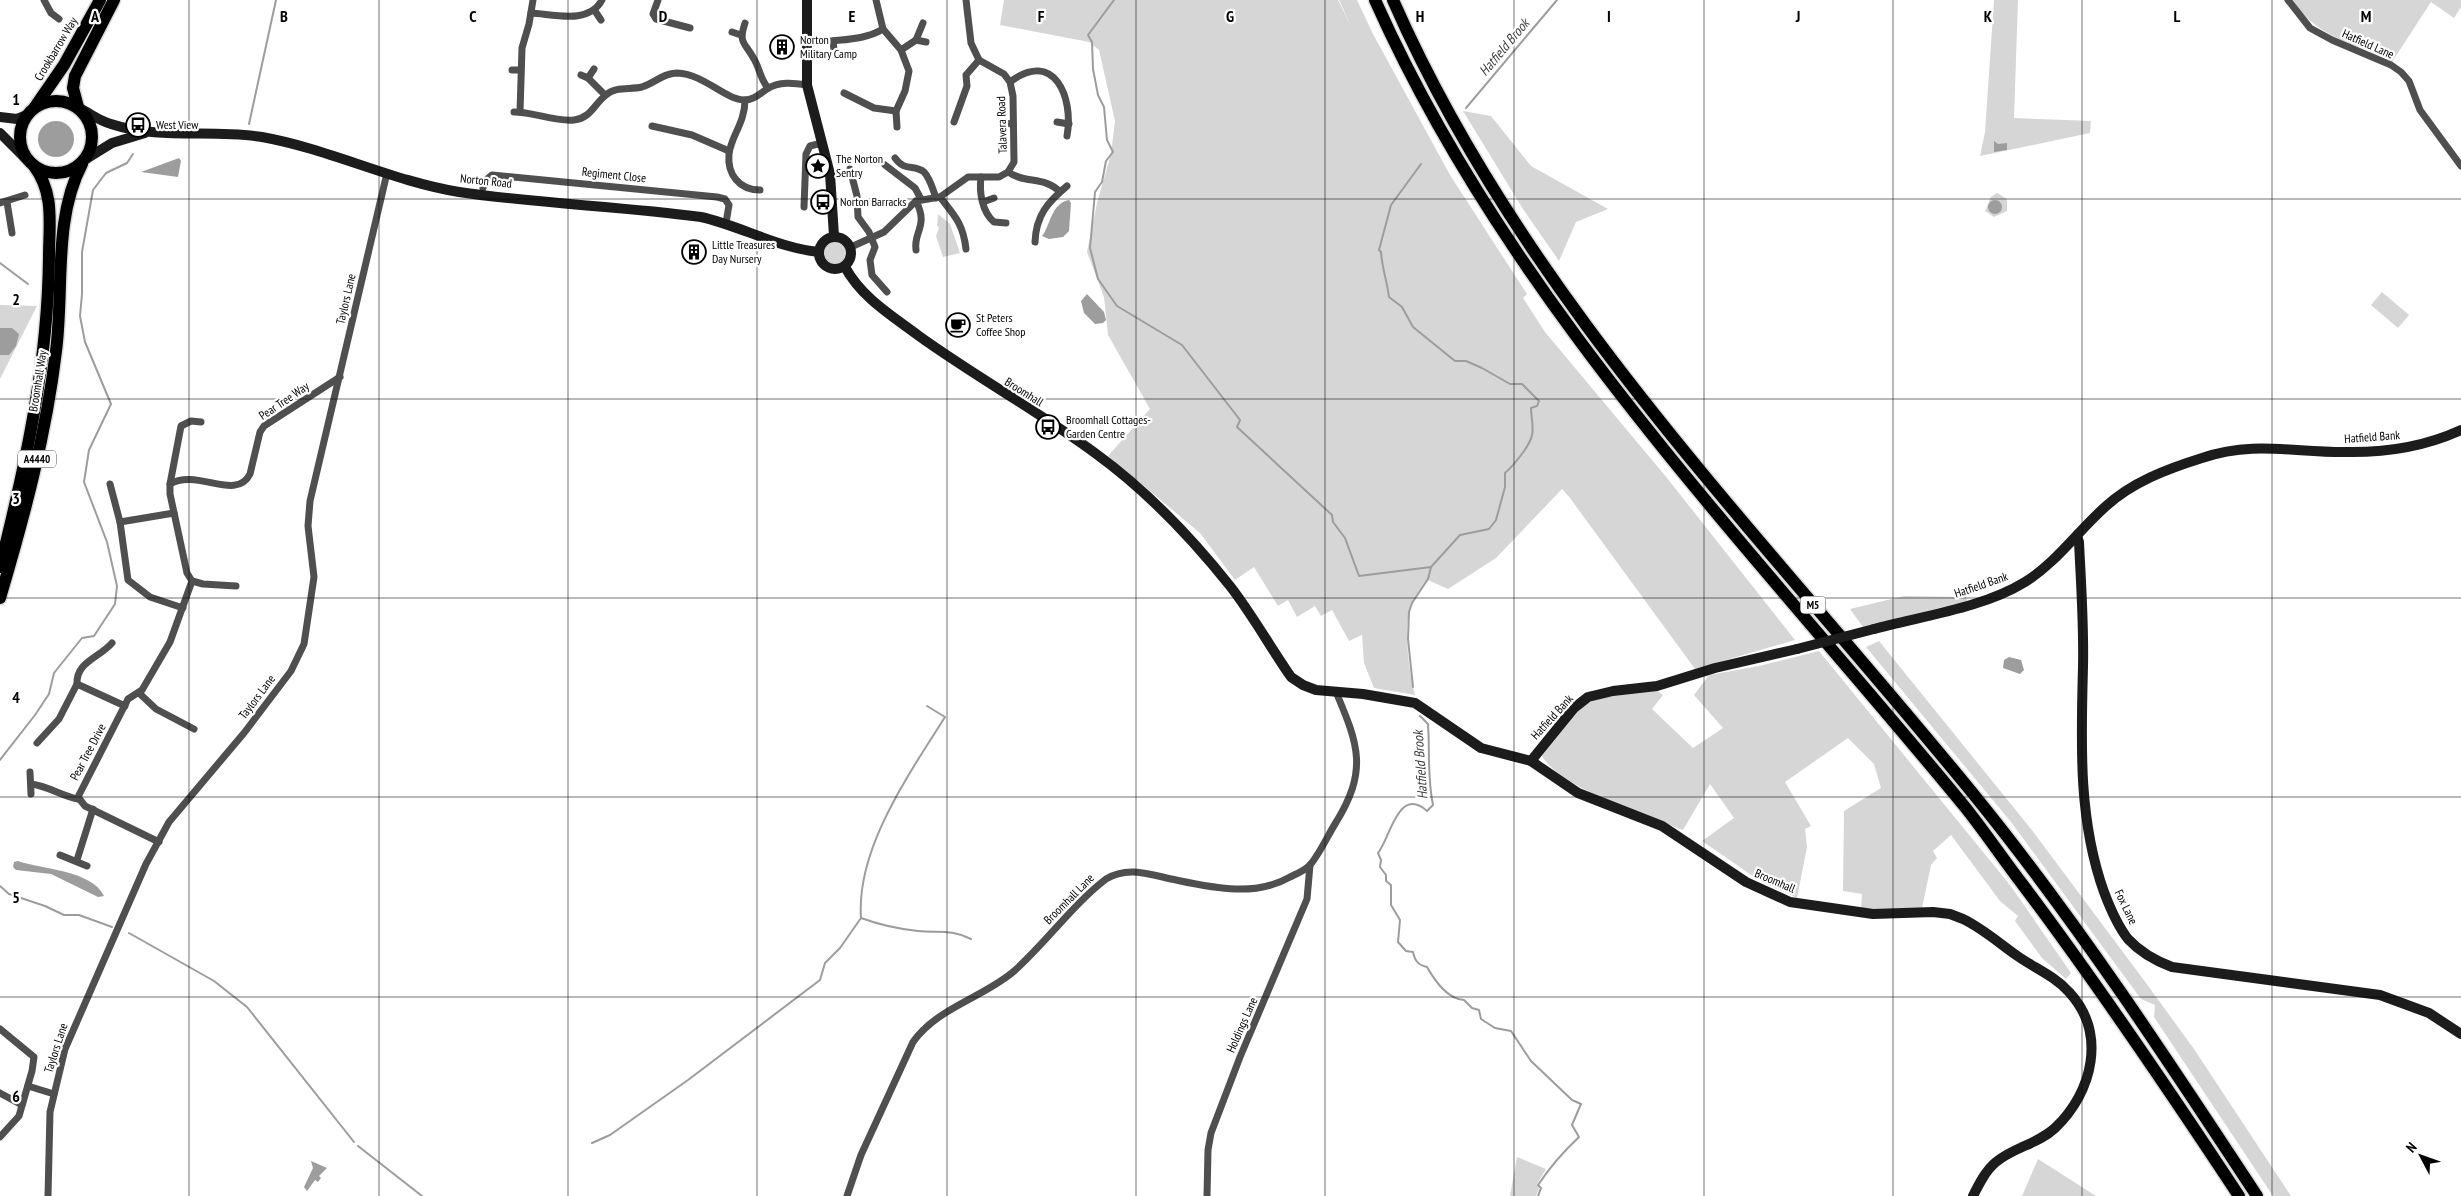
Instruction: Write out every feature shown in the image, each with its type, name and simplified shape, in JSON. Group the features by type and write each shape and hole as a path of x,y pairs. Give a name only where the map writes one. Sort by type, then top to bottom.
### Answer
{"highway":[{"name":"Crookbarrow Way","path":"30,112 64,65 100,0"},
{"path":"79,108 70,103 53,102 30,112 19,134 22,151 31,164 49,172 62,173 84,162 91,150 92,133 79,108 73,88 75,76 114,0"},
{"name":"M5","path":"1376,0 1422,94 1475,189 1562,319 1641,420 1967,810 2076,956 2239,1196"},
{"name":"M5","path":"1393,0 1436,91 1530,247 1575,311 1648,405 1980,802 2075,927 2257,1196"},
{"name":"Broomhall Way","path":"0,598 32,481 47,412 56,349 65,212 70,188 84,162"},
{"name":"Broomhall Way","path":"0,567 34,420 45,348 51,212 47,187 31,164"}],"street":[{"path":"44,0 51,13 59,19"},
{"path":"533,0 530,24 516,70 517,112 574,120 588,115 605,95 622,88 643,87 660,78 679,73 709,82 734,98 745,100 759,96 768,88 788,82 807,85"},
{"path":"531,12 583,16 594,11 602,0"},
{"path":"658,0 653,14 656,19 690,28"},
{"path":"807,0 807,85 832,182 834,236"},
{"path":"876,0 884,29 901,50 908,71 904,91 896,111 896,127"},
{"path":"954,122 966,86 966,75 979,60 971,43 966,0"},
{"name":"Hatfield Lane","path":"2288,0 2310,28 2332,40 2391,65 2400,72 2409,81 2420,110 2461,166"},
{"path":"594,11 601,20"},
{"path":"745,23 741,34 743,43 754,59 761,80 768,88"},
{"path":"901,50 916,40 923,23"},
{"path":"823,42 871,37 884,29"},
{"path":"732,32 741,34"},
{"path":"916,40 926,42"},
{"path":"834,41 834,50"},
{"name":"Talavera Road","path":"938,197 968,177 999,177 1008,172 1014,162 1013,96 1010,82 1004,74 979,60"},
{"path":"594,68 585,76 605,95"},
{"path":"1010,82 1028,72 1038,70 1053,76 1066,99 1069,124 1067,136"},
{"path":"844,93 850,102 896,111"},
{"path":"745,100 743,116 729,151 731,174 739,184 751,190 760,190"},
{"name":"Norton Road","path":"79,108 111,124 151,132 222,133 264,138 298,145 387,173 459,192 647,210 726,223 796,249 819,252"},
{"path":"0,117 16,118 30,112"},
{"path":"1057,122 1069,124"},
{"path":"1003,123 1012,124"},
{"path":"652,126 692,135 729,151"},
{"name":"Norton Road","path":"84,162 112,143 151,132"},
{"path":"0,133 31,164"},
{"path":"804,207 806,154 810,146 822,143"},
{"path":"896,158 905,168 922,171 928,177 938,197 960,222 964,230 966,248"},
{"path":"885,165 915,188 921,216 921,228 914,240 916,250"},
{"path":"850,169 857,196 858,217 873,238 874,252 870,267 872,275 887,292"},
{"path":"1008,172 1025,180 1051,183 1060,192"},
{"name":"Taylors Lane","path":"48,1196 50,1112 65,1050 74,1025 146,864 169,822 183,803 236,744 291,671 304,644 314,578 308,526 310,502 387,173"},
{"name":"Regiment Close","path":"483,188 485,181 492,175 717,197 725,199 729,205 726,223"},
{"path":"981,177 980,195 991,220 1006,223"},
{"path":"1035,242 1040,214 1045,206 1067,186"},
{"path":"12,233 3,203 25,195"},
{"path":"852,247 884,232 918,200 938,197"},
{"path":"983,202 994,198"},
{"path":"834,236 843,238 852,247 852,256 845,267 838,269 826,266 821,261 819,252 823,242 834,236"},
{"name":"Broomhall","path":"845,267 859,288 891,316 968,371 1096,454 1184,532 1230,587 1292,677 1303,685 1316,690 1415,703 1444,720 1481,748 1530,761 1578,793 1672,831 1746,882 1769,894 1790,902 1873,914 1933,912 1950,914 1977,927 2053,979 2075,998 2088,1023 2092,1039 2090,1072 2078,1097 2056,1127 2034,1143 1995,1162 1973,1196"},
{"name":"Pear Tree Way","path":"170,484 182,478 190,478 232,487 241,485 247,481 250,474 260,432 264,426 340,378"},
{"path":"201,422 192,421 181,426 170,484 174,513 187,573 192,581 203,584 236,586"},
{"name":"Hatfield Bank","path":"1530,761 1574,708 1588,698 1613,690 1657,686 1715,668 1797,649 2006,593 2051,564 2107,505 2129,489 2162,472 2228,450 2271,447 2373,452 2418,446 2461,430"},
{"path":"110,484 120,522 128,580 150,597 183,608"},
{"path":"120,522 174,513"},
{"name":"Fox Lane","path":"2077,536 2079,542 2082,614 2081,712 2087,823 2102,885 2114,915 2128,938 2147,955 2172,967 2380,996 2409,1004 2429,1013 2461,1034"},
{"name":"Pear Tree Drive","path":"159,842 85,806 78,799 78,795 128,699 139,693 170,642 192,581"},
{"path":"37,743 58,719 77,684 79,670 112,643"},
{"path":"77,684 125,706"},
{"name":"Broomhall Lane","path":"846,1196 861,1155 913,1042 920,1032 935,1020 1014,971 1106,879 1118,872 1136,871 1195,884 1250,890 1263,888 1282,881 1310,865 1348,801 1358,770 1357,750 1336,692"},
{"path":"139,693 156,709 194,728"},
{"path":"30,772 31,794"},
{"path":"31,784 40,785 78,799"},
{"path":"76,860 93,809"},
{"path":"60,855 87,866"},
{"name":"Holdings Lane","path":"1207,1196 1208,1150 1211,1133 1240,1057 1307,899 1310,865"},
{"path":"0,1029 34,1056 19,1116 0,1137"},
{"path":"28,1086 54,1094"},
{"path":"0,1093 22,1105"}],"shaded area":[{"path":"1004,0 1338,0 1351,26 1339,0 1357,0 1373,34 1450,175 1527,294 1523,298 1545,332 1667,478 1795,640 1695,669 1562,489 1496,558 1448,589 1428,580 1418,592 1411,606 1407,626 1409,663 1415,695 1374,688 1364,663 1362,635 1349,641 1332,610 1321,616 1315,606 1297,617 1288,600 1278,606 1254,567 1235,580 1200,533 1108,456 1150,409 1108,335 1104,297 1087,252 1097,203 1111,154 1115,121 1099,50 1089,42 1000,25"},
{"path":"1994,0 2018,0 2014,118 2091,121 2090,133 1980,156 1985,132"},
{"path":"2293,0 2461,0 2461,7 2454,18 2431,2 2392,62 2325,31 2313,23"},
{"path":"1463,111 1491,116 1531,166 1608,209 1576,222 1559,261 1523,209"},
{"path":"56,121 68,127 74,139 68,151 56,157 44,151 38,139 44,127"},
{"path":"1994,141 1998,144 2007,143 2007,150 1994,152"},
{"path":"179,158 181,161 178,177 141,172"},
{"path":"1997,193 2007,199 2007,211 1994,217 1985,211 1991,197"},
{"path":"1069,200 1071,203 1069,231 1063,237 1049,239 1042,236 1058,206"},
{"path":"1992,200 1998,200 2002,207 1998,214 1992,214 1988,210 1988,204"},
{"path":"938,214 950,224 960,253 943,257 936,236 939,228 937,225"},
{"path":"836,241 845,244 848,253 845,262 836,265 827,262 824,253 827,244"},
{"path":"2382,292 2409,315 2398,328 2371,305"},
{"path":"1087,294 1104,312 1106,320 1103,323 1095,324 1084,313 1081,301"},
{"path":"0,305 37,306 0,379"},
{"path":"0,328 12,328 19,334 16,346 9,355 0,355"},
{"path":"1904,596 1966,597 1967,601 1863,627 1850,609"},
{"path":"1879,641 2031,829 2146,983 2194,1049 2291,1196 2273,1196 2154,1017 2155,1005 2141,999 2011,822 1866,647"},
{"path":"1819,651 2010,885 2071,973 2066,979 2042,958 2015,921 2018,916 2000,901 1951,835 1933,851 1937,858 1931,865 1922,908 1885,910 1861,908 1862,894 1843,891 1844,811 1881,788 1874,764 1848,738 1785,782 1811,826 1805,829 1807,847 1797,898 1760,881 1702,841 1734,818 1710,784 1683,830 1585,790 1552,768 1542,756 1583,705 1599,698 1656,690 1663,695 1652,709 1693,748 1723,728 1694,695 1709,675 1759,666"},
{"path":"2009,657 2021,660 2024,670 2020,674 2003,668 2004,660"},
{"path":"18,861 77,876 98,887 104,896 98,897 51,874 16,870 13,867 14,862"},
{"path":"1517,1157 1546,1169 1537,1184 1539,1189 1536,1196 1510,1196"},
{"path":"2038,1159 2096,1196 2022,1196"},
{"path":"311,1161 327,1168 319,1176 321,1178 318,1182 315,1180 307,1191 304,1187 313,1168"}],"waterway":[{"path":"249,124 276,0"},
{"path":"1114,0 1088,35 1092,42 1093,69 1098,95 1104,107 1107,140 1113,152 1106,161 1102,182 1095,192 1090,248 1098,279 1117,306 1182,345 1240,420 1237,427 1332,515 1333,522 1345,538 1359,576 1431,567"},
{"name":"Hatfield Brook","path":"1466,108 1557,0"},
{"path":"0,760 49,694 54,673 82,638 94,636 115,604 117,586 107,542 84,482 89,450 111,404 85,342 80,316 82,252 93,190 106,173 127,163 133,154"},
{"name":"Hatfield Brook","path":"1413,687 1408,639 1409,612 1412,603 1428,579 1431,567 1460,535 1489,529 1496,520 1505,487 1505,473 1521,456 1531,440 1533,429 1531,408 1537,406 1539,401 1522,384 1510,384 1466,361 1455,361 1413,327 1402,307 1389,297 1381,252 1379,250 1391,205 1421,164"},
{"path":"0,263 28,284"},
{"path":"861,918 862,892 867,865 876,838 916,762 945,717 927,706"},
{"name":"Hatfield Brook","path":"1420,716 1428,724 1429,774 1433,805 1427,811 1417,805 1409,805 1402,809 1378,853 1381,860 1380,867 1386,875 1386,881 1391,885 1391,905 1400,920 1398,942 1406,951 1413,952 1417,962 1427,967 1447,993 1464,1000 1472,1008 1479,1010 1481,1019 1495,1028 1511,1031 1531,1061 1572,1100 1581,1104 1572,1125 1579,1137 1557,1160 1538,1185 1541,1188 1538,1196"},
{"path":"0,886 9,894 45,906 64,915 79,915 112,927"},
{"path":"592,1143 610,1135 688,1080 820,980 825,963 840,948 861,918 897,928 951,933 971,939"},
{"path":"129,933 214,981 247,1007 354,1142"},
{"path":"358,1146 422,1196"}],"place":[{"name":"Norton Military Camp","path":"782,47"},
{"name":"West View","path":"138,125"},
{"name":"The Norton Sentry","path":"818,166"},
{"name":"Norton Barracks","path":"823,202"},
{"name":"Little Treasures Day Nursery","path":"694,252"},
{"name":"St Peters Coffee Shop","path":"958,325"},
{"name":"Broomhall Cottages- Garden Centre","path":"1048,427"}]}
